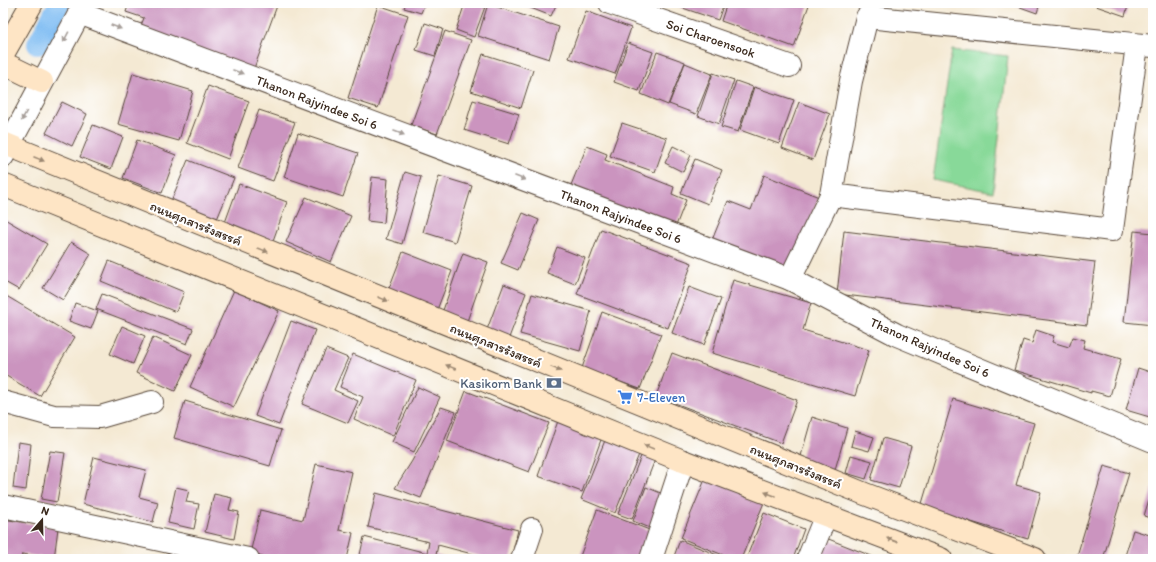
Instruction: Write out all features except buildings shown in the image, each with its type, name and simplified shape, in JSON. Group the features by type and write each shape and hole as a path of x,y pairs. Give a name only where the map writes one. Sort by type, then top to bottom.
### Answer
{"street":[{"path":"5,148 18,69 32,3"},
{"name":"Soi Charoensook","path":"610,3 789,66"},
{"path":"18,69 82,8"},
{"name":"Thanon Rajyindee Soi 6","path":"82,8 790,279 897,335 1153,441"},
{"path":"790,279 831,194 851,81 867,17 1145,46 1112,230 831,194"},
{"name":"ถนนศุภสารรังสรรค์","path":"5,148 865,494 1035,559"},
{"path":"3,185 683,461 941,559"},
{"path":"3,402 54,416 100,417 152,402"},
{"path":"650,559 683,461"},
{"path":"3,506 248,559"},
{"path":"808,559 826,515"},
{"path":"522,559 532,529"}],"green space":[{"path":"952,50 1008,56 993,192 933,180"}],"waterway":[{"path":"38,44 60,3"}],"place":[{"name":"Kasikorn Bank","path":"554,383"},
{"name":"7-Eleven","path":"625,397"}]}
